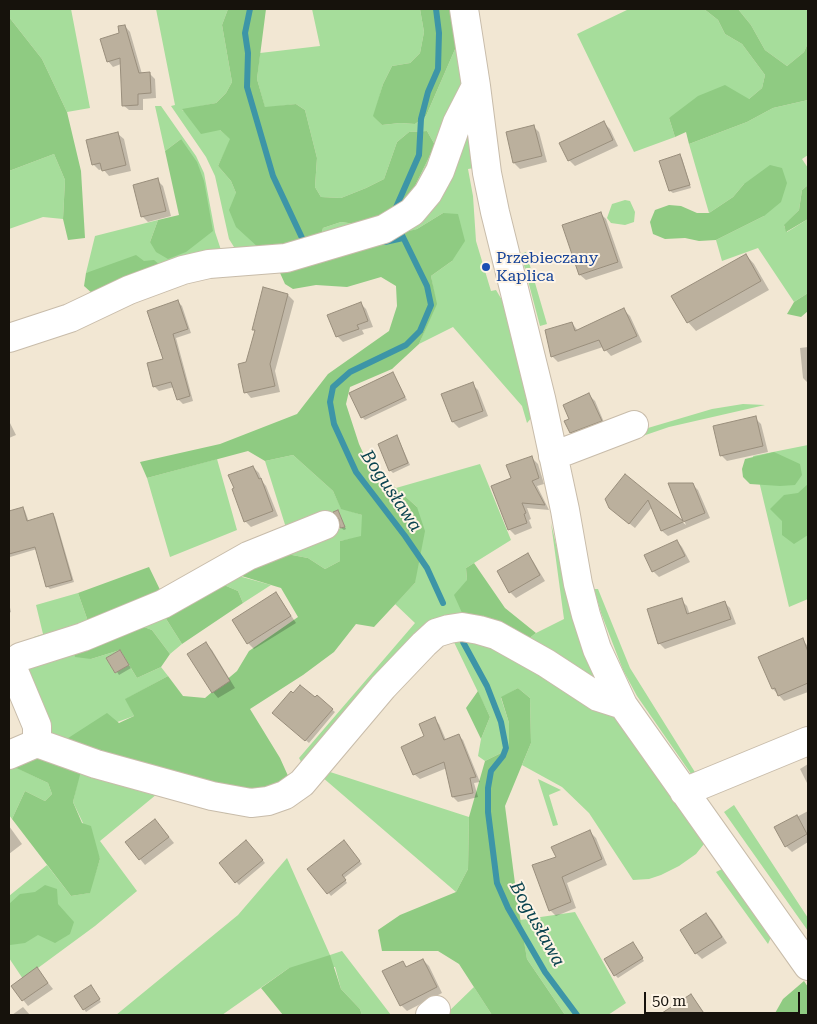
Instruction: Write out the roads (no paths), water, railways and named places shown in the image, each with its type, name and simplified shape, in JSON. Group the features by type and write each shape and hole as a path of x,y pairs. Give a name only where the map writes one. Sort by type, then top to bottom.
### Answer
{"street":[{"path":"464,9 494,212 541,398 566,510 578,584 597,649 623,705 808,966"},
{"path":"9,338 70,318 129,290 183,270 209,264 286,258 384,230 412,212 428,193 440,171 458,123 476,86"},
{"path":"554,456 634,425"},
{"path":"38,743 37,726 14,671 14,662 20,657 83,637 163,604 248,556 325,525"},
{"path":"9,755 38,743 96,764 212,796 251,803 268,801 285,795 302,783 383,687 424,644 436,634 462,627 496,635 546,663 598,697 623,705"},
{"path":"684,792 808,741"}],"waterway":[{"name":"Bogusława","path":"250,9 245,33 248,53 247,87 273,176 303,240"},
{"path":"394,212 419,155 421,119 428,92 438,69 439,33 436,9"},
{"name":"Bogusława","path":"400,231 427,286 431,305 420,331 406,345 350,372 333,387 330,402 334,424 356,472 427,568 443,603"},
{"name":"Bogusława","path":"385,242 403,238"},
{"name":"Bogusława","path":"463,642 487,686 501,722 506,748 503,756 491,771 488,788 488,812 497,883 508,908 545,972 577,1015"}],"place":[{"name":"Przebieczany Kaplica","path":"486,267"}]}
